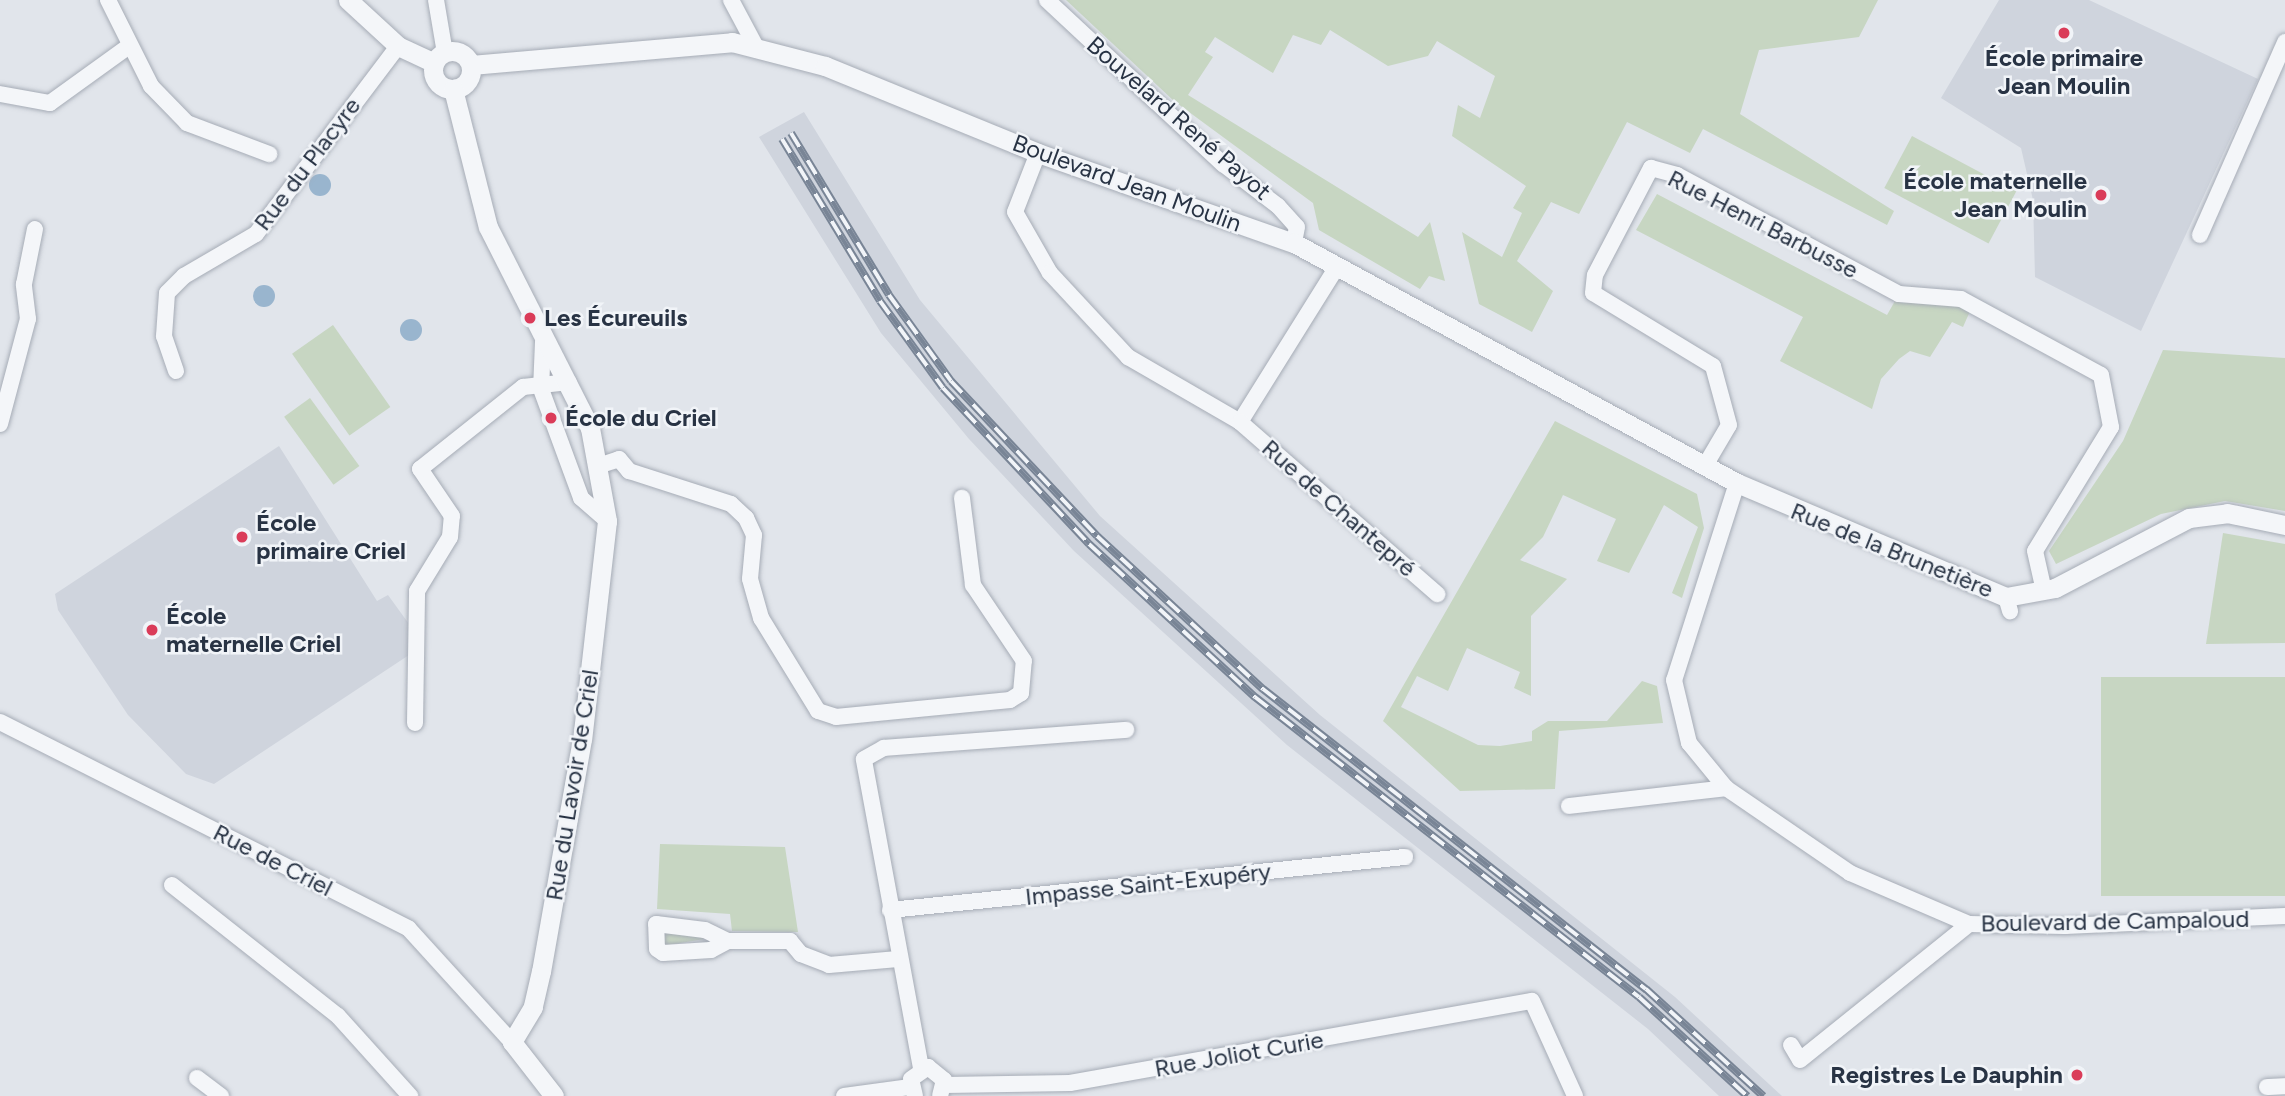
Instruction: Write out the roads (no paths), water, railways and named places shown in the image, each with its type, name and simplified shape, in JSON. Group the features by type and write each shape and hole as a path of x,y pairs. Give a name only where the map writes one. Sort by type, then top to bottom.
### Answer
{"street":[{"path":"108,0 129,47 151,86 187,123 269,154"},
{"path":"348,0 398,46 439,58 461,53 471,65 467,82 453,89 437,82 439,58 436,0"},
{"path":"731,0 756,47"},
{"name":"Bouvelard René Payot","path":"1047,0 1223,164 1278,206 1297,227 1294,243"},
{"name":"Boulevard Jean Moulin","path":"471,65 732,42 825,66 1038,153 1294,243 1737,483"},
{"path":"2200,235 2285,43"},
{"name":"Rue du Placyre","path":"176,371 164,336 167,293 184,276 256,234 398,46"},
{"path":"0,94 50,103 129,47"},
{"name":"Rue du Lavoir de Criel","path":"453,89 488,227 543,342 569,382 601,465 607,521 582,739 541,971 533,1007 512,1042"},
{"name":"Rue de Chantepré","path":"1038,153 1015,212 1050,273 1128,357 1241,422 1437,594"},
{"name":"Rue Henri Barbusse","path":"1706,464 1729,425 1713,366 1593,293 1595,275 1651,169 1676,175 1899,293 1961,299 2101,375 2112,427 2035,551 2044,592"},
{"path":"0,424 28,319 24,285 35,229"},
{"name":"Rue de Chantepré","path":"1241,422 1337,267"},
{"name":"Rue du Lavoir de Criel","path":"543,342 541,389 581,498 607,521"},
{"path":"415,723 417,591 450,537 452,516 420,469 523,387 541,389 569,382"},
{"path":"601,465 619,459 629,471 731,504 746,518 754,535 750,579 761,618 818,711 836,717 1010,700 1021,693 1024,661 973,584 962,498"},
{"name":"Rue de la Brunetière","path":"1737,483 2008,604 2044,592 2189,518 2227,513 2285,525"},
{"name":"Boulevard de Campaloud","path":"1737,483 1674,681 1689,743 1726,788 1850,873 1969,924 2065,926 2285,916"},
{"name":"Rue de Criel","path":"0,722 410,929 512,1042"},
{"path":"844,1096 913,1091 921,1068 898,959 864,759 870,752 1126,730"},
{"path":"1569,806 1726,788"},
{"name":"Impasse Saint-Exupéry","path":"890,910 1405,857"},
{"path":"172,885 338,1016 410,1096"},
{"path":"1791,1045 1800,1060 1969,924"},
{"path":"727,941 790,941 801,954 830,965 898,959"},
{"name":"Rue Joliot Curie","path":"921,1068 938,1071 942,1091 1026,1089 1532,1001 1575,1096"},
{"path":"512,1042 554,1096"},
{"path":"197,1078 220,1096"},
{"path":"2267,1087 2285,1086"}],"water":[{"path":"320,174 328,177 331,185 328,193 320,196 312,193 309,185 312,177"},
{"path":"264,285 272,288 275,296 272,304 264,307 256,304 253,296 256,288"},
{"path":"411,319 419,322 422,330 419,338 411,341 403,338 400,330 403,322"}],"railway":[{"path":"791,133 889,295 951,381 1097,536 1263,689 1646,989 1763,1096"},
{"path":"782,139 880,301 943,388 1089,544 1255,697 1639,997 1747,1096"}],"place":[{"name":"École primaire Jean Moulin","path":"2064,33"},
{"name":"École maternelle Jean Moulin","path":"2101,195"},
{"name":"Les Écureuils","path":"530,318"},
{"name":"École du Criel","path":"551,418"},
{"name":"École primaire Criel","path":"242,537"},
{"name":"École maternelle Criel","path":"152,630"},
{"name":"Registres Le Dauphin","path":"2077,1075"}]}
